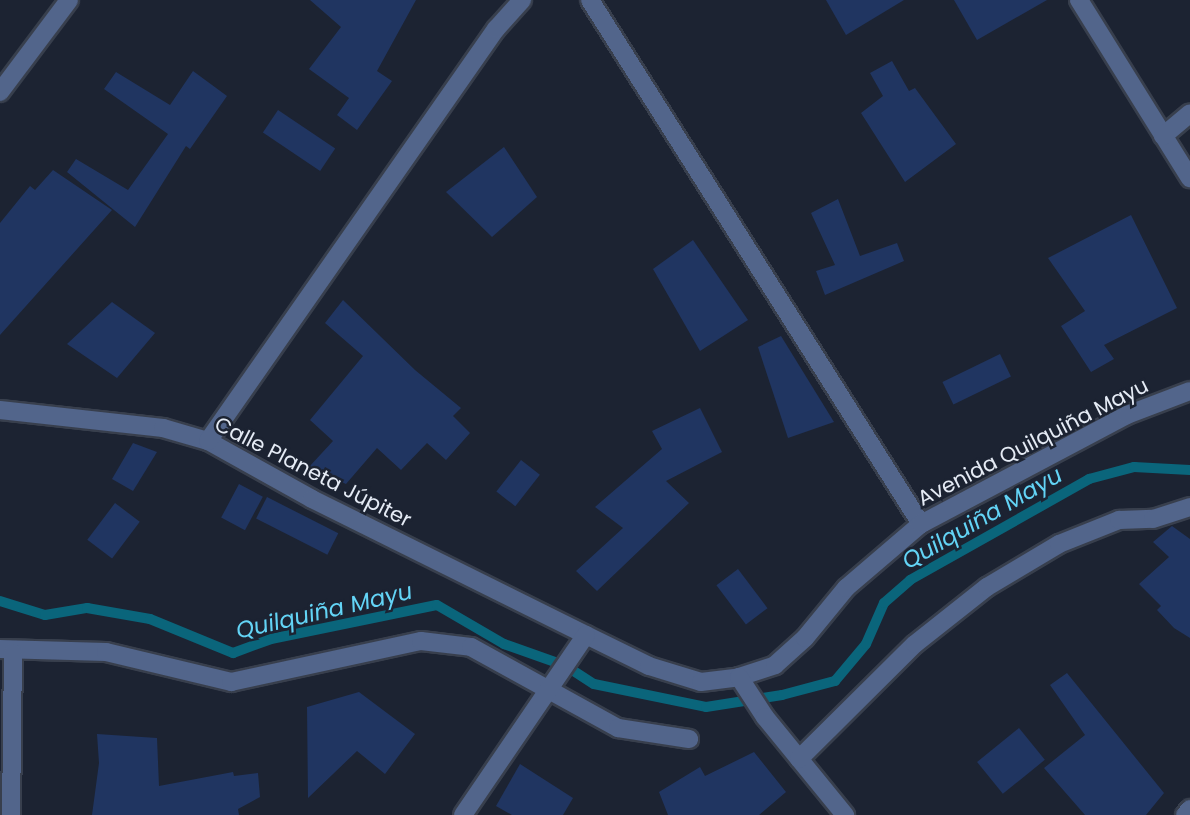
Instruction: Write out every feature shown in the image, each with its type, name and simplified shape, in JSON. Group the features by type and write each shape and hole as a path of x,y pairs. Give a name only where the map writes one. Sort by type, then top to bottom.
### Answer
{"street":[{"path":"0,92 69,0"},
{"path":"208,441 496,29 522,0"},
{"path":"590,0 922,524"},
{"path":"1079,0 1190,178"},
{"path":"1163,136 1190,113"},
{"name":"Avenida Quilquiña Mayu","path":"586,635 649,666 701,682 739,677 775,665 805,638 846,588 922,524 1127,415 1190,391"},
{"name":"Calle Planeta Júpiter","path":"0,410 163,429 208,441 312,499 586,635"},
{"path":"799,759 915,644 987,587 1059,544 1119,520 1153,519 1190,507"},
{"path":"463,815 586,635"},
{"path":"11,815 7,651 106,652 231,682 421,641 471,647 618,728 689,739"},
{"path":"739,677 765,718 845,815"},
{"path":"1185,815 1190,808"}],"building":[{"path":"310,0 416,0 377,71 392,81 357,130 337,115 349,98 309,69 341,27"},
{"path":"826,0 904,0 846,35"},
{"path":"954,0 1047,0 977,40"},
{"path":"892,61 909,91 915,88 956,144 905,182 861,113 883,96 870,73"},
{"path":"193,71 227,96 190,149 186,146 135,227 67,172 76,159 128,190 168,134 104,89 116,72 170,105"},
{"path":"278,110 335,149 320,171 263,132"},
{"path":"504,147 537,197 492,237 446,192"},
{"path":"53,170 112,210 0,335 0,223 30,186 35,190"},
{"path":"838,199 860,256 897,243 904,261 825,295 816,271 835,265 811,213"},
{"path":"1131,215 1177,308 1104,345 1114,359 1091,372 1061,326 1085,311 1048,258"},
{"path":"693,240 748,320 700,351 653,269"},
{"path":"343,300 415,370 461,408 453,416 470,433 446,460 427,443 401,470 377,448 346,484 309,467 333,441 310,420 363,356 325,323"},
{"path":"112,302 155,333 117,378 67,344"},
{"path":"781,336 834,422 788,438 758,347"},
{"path":"1000,354 1011,376 953,405 942,382"},
{"path":"700,408 722,452 666,481 689,503 597,591 576,571 623,528 595,507 662,449 652,431"},
{"path":"133,443 157,452 133,491 112,479"},
{"path":"521,460 540,475 515,506 496,492"},
{"path":"239,484 263,497 245,530 221,518"},
{"path":"267,497 338,533 327,555 256,518"},
{"path":"115,503 140,522 112,558 87,540"},
{"path":"1172,526 1190,539 1190,638 1174,628 1157,610 1161,606 1139,584 1169,557 1153,542"},
{"path":"738,569 767,608 746,624 716,585"},
{"path":"1067,673 1164,793 1146,815 1085,815 1044,768 1085,735 1050,685"},
{"path":"359,692 415,734 385,774 357,751 308,798 307,707"},
{"path":"1019,728 1045,760 1003,794 977,762"},
{"path":"97,734 157,738 159,786 233,772 234,776 258,773 260,797 238,809 239,815 92,815 99,763"},
{"path":"754,752 786,792 759,815 668,815 659,792 700,767 705,776"},
{"path":"520,764 573,798 563,815 512,815 496,806"}],"waterway":[{"name":"Quilquiña Mayu","path":"0,601 45,615 87,608 150,619 233,653 271,639 437,605 504,644 566,666 594,684 706,707 782,695 835,681 866,644 884,603 910,580 1089,479 1134,467 1190,470"}]}
